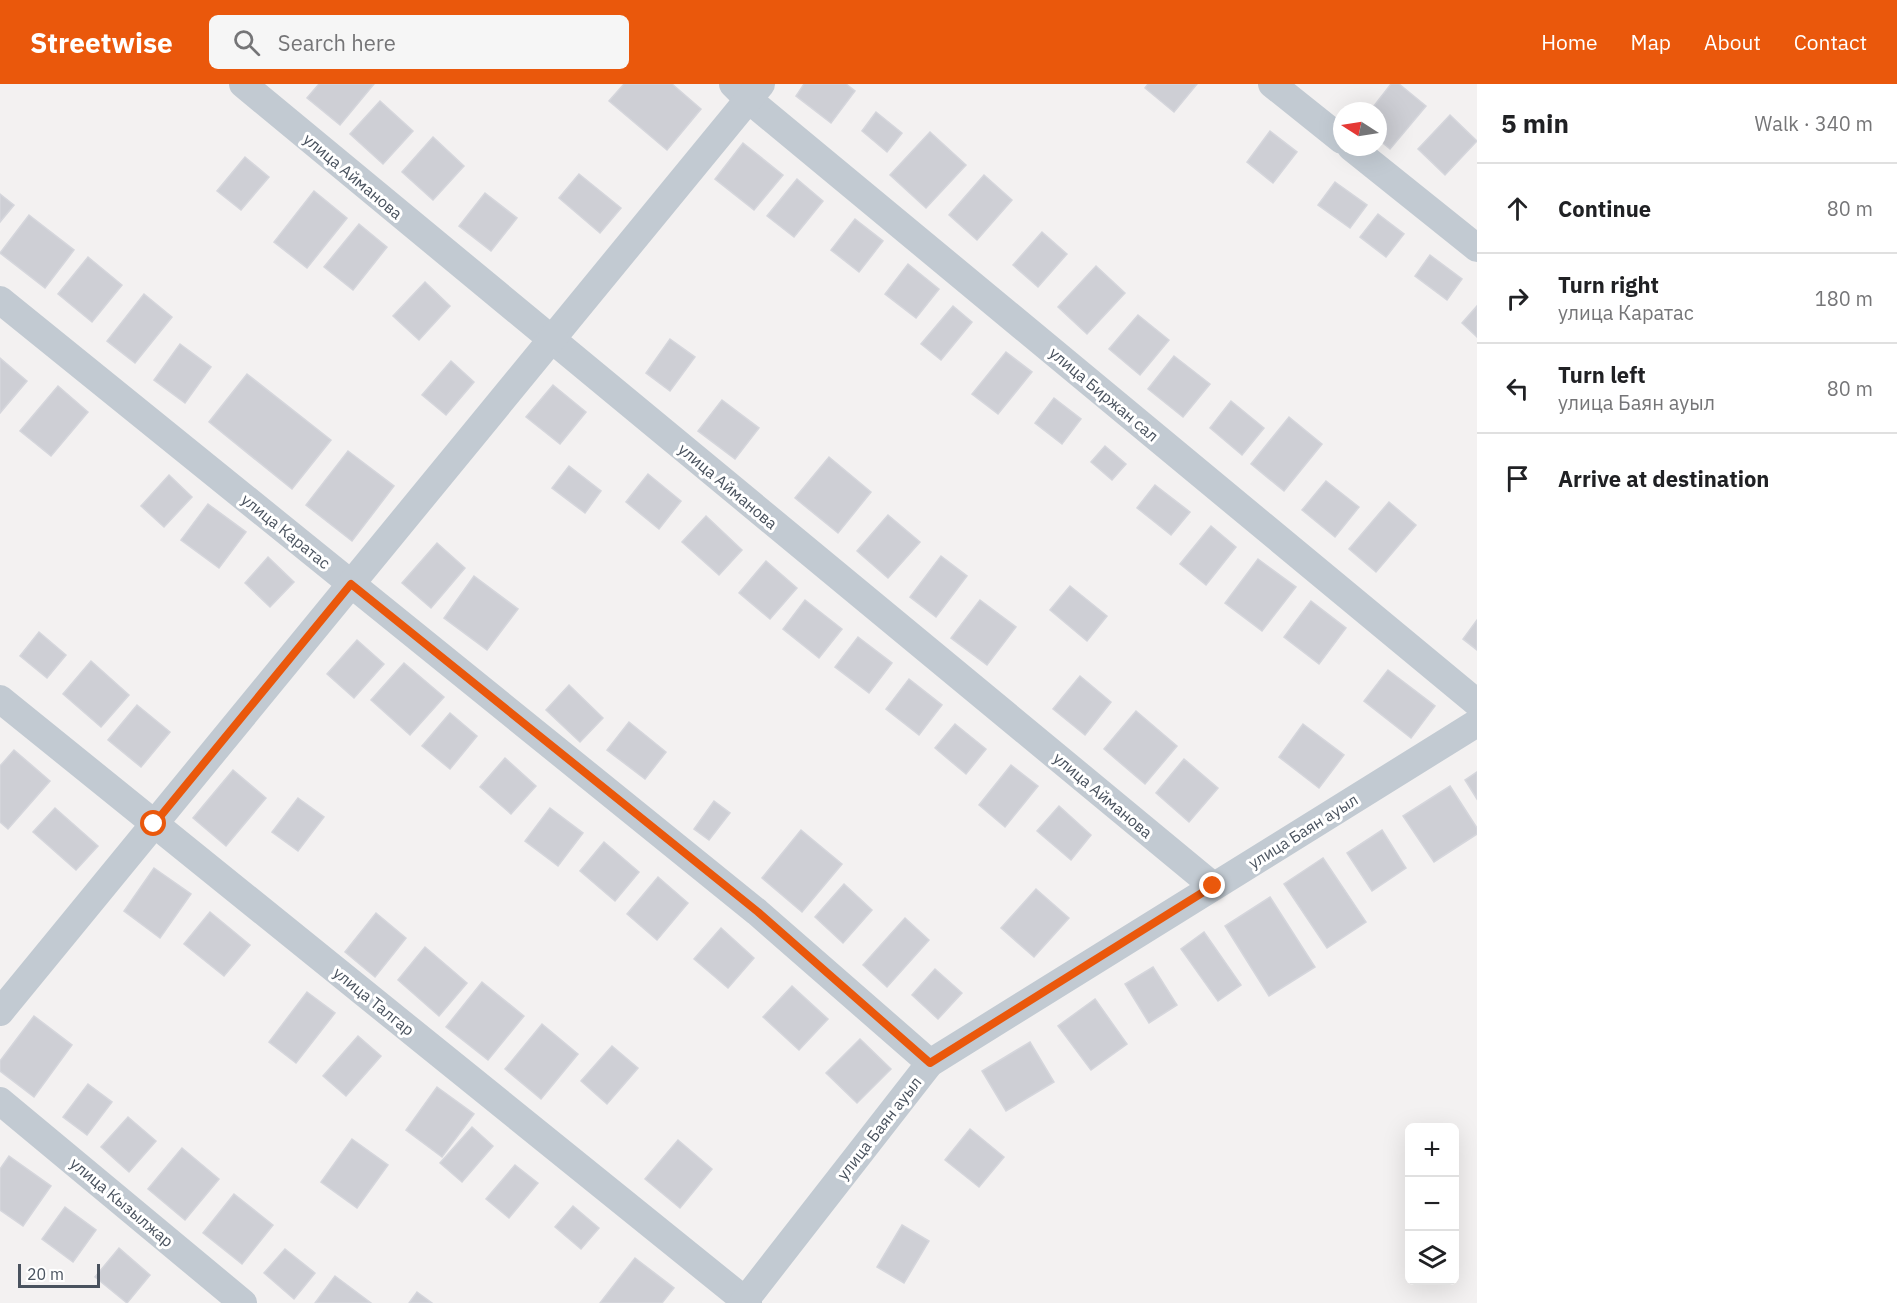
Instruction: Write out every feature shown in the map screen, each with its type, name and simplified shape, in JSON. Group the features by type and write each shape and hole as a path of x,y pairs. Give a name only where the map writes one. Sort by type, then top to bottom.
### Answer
{"street":[{"name":"улица Айманова","path":"243,84 1213,886"},
{"path":"1272,84 1333,133"},
{"path":"0,1012 551,340 748,89"},
{"name":"улица Биржан сал","path":"748,89 1477,703"},
{"path":"1362,156 1477,248"},
{"name":"улица Каратас","path":"0,300 758,912 930,1063"},
{"name":"улица Талгар","path":"0,699 745,1302"},
{"name":"улица Баян ауыл","path":"745,1302 930,1063 1477,723"},
{"name":"улица Кызылжар","path":"0,1101 243,1303"}],"building":[{"path":"319,84 374,84 340,125 307,98"},
{"path":"624,84 672,84 701,109 667,150 609,101"},
{"path":"804,84 846,84 855,91 831,123 796,96"},
{"path":"1148,84 1197,84 1174,112 1145,88"},
{"path":"1391,84 1399,84 1426,106 1390,149 1387,146 1387,102 1377,102"},
{"path":"380,101 413,131 383,164 350,134"},
{"path":"876,112 902,133 887,152 862,131"},
{"path":"1450,115 1477,141 1445,175 1418,149"},
{"path":"1270,131 1297,152 1273,183 1247,162"},
{"path":"930,132 966,165 926,208 890,175"},
{"path":"433,137 464,166 433,200 402,172"},
{"path":"743,143 783,175 754,210 715,179"},
{"path":"245,157 269,177 241,210 217,191"},
{"path":"579,174 621,208 600,233 559,198"},
{"path":"984,175 1012,200 977,240 949,215"},
{"path":"797,179 823,201 794,237 767,216"},
{"path":"1335,182 1367,205 1350,228 1318,205"},
{"path":"314,191 347,218 307,268 274,242"},
{"path":"485,193 517,218 491,251 459,226"},
{"path":"0,194 14,205 0,222"},
{"path":"1378,214 1404,234 1386,257 1360,237"},
{"path":"29,215 74,250 45,288 0,253"},
{"path":"855,219 883,241 859,272 831,250"},
{"path":"359,224 387,247 353,290 324,267"},
{"path":"1042,232 1067,254 1038,287 1013,265"},
{"path":"1430,255 1462,279 1447,300 1415,276"},
{"path":"88,257 122,285 92,322 58,294"},
{"path":"908,264 939,289 916,318 885,294"},
{"path":"1096,266 1125,293 1087,334 1058,307"},
{"path":"425,282 450,306 419,340 393,316"},
{"path":"144,294 172,317 135,363 107,341"},
{"path":"953,306 972,322 941,360 921,344"},
{"path":"1477,306 1477,337 1462,323"},
{"path":"1138,315 1169,340 1140,375 1109,349"},
{"path":"670,339 695,357 670,391 646,373"},
{"path":"180,344 211,367 185,403 154,380"},
{"path":"1006,352 1032,372 998,414 972,394"},
{"path":"1174,356 1210,384 1183,417 1148,389"},
{"path":"0,358 27,381 0,413"},
{"path":"451,361 474,382 446,415 422,395"},
{"path":"247,374 331,440 292,489 209,422"},
{"path":"553,385 586,412 560,444 526,417"},
{"path":"58,386 88,412 51,456 20,431"},
{"path":"1054,398 1081,419 1062,444 1035,423"},
{"path":"722,400 759,428 735,459 698,431"},
{"path":"1231,401 1264,428 1242,455 1210,428"},
{"path":"1289,417 1322,444 1284,491 1251,464"},
{"path":"1105,446 1126,464 1112,480 1091,462"},
{"path":"348,451 394,486 352,541 306,505"},
{"path":"829,457 871,492 838,533 795,498"},
{"path":"569,466 601,491 585,513 552,488"},
{"path":"648,474 681,501 659,529 626,502"},
{"path":"169,475 192,497 164,527 141,506"},
{"path":"1326,481 1359,507 1335,537 1302,510"},
{"path":"1155,485 1190,512 1171,535 1137,508"},
{"path":"1389,502 1416,525 1376,572 1349,549"},
{"path":"208,504 246,532 219,568 181,540"},
{"path":"888,515 920,542 888,578 857,551"},
{"path":"706,516 742,550 719,575 682,542"},
{"path":"1211,526 1236,547 1206,585 1180,564"},
{"path":"437,543 465,568 431,608 402,583"},
{"path":"941,556 967,576 936,617 910,597"},
{"path":"268,557 294,582 270,607 245,583"},
{"path":"1258,559 1296,587 1262,631 1225,603"},
{"path":"766,561 797,588 770,619 739,593"},
{"path":"474,576 518,609 487,650 444,618"},
{"path":"1070,586 1107,616 1087,641 1050,610"},
{"path":"805,600 842,629 819,658 783,629"},
{"path":"980,600 1016,627 987,665 951,638"},
{"path":"1311,601 1346,628 1319,664 1284,637"},
{"path":"1477,620 1477,650 1463,639"},
{"path":"39,632 66,655 47,678 20,656"},
{"path":"858,637 892,663 869,693 835,667"},
{"path":"357,640 384,664 354,698 327,674"},
{"path":"91,661 129,695 101,727 63,694"},
{"path":"404,663 444,697 410,735 371,700"},
{"path":"1388,670 1435,706 1411,738 1364,701"},
{"path":"1080,676 1111,702 1085,735 1053,709"},
{"path":"909,679 942,705 919,735 886,709"},
{"path":"569,685 603,718 580,742 546,710"},
{"path":"137,705 170,732 141,767 108,740"},
{"path":"1136,711 1177,746 1145,784 1104,749"},
{"path":"450,713 477,736 450,769 422,746"},
{"path":"629,722 666,752 645,779 607,750"},
{"path":"955,724 986,749 966,774 935,748"},
{"path":"1303,724 1344,755 1319,788 1279,757"},
{"path":"14,750 50,781 8,829 0,822 0,766"},
{"path":"505,758 536,786 511,814 480,787"},
{"path":"1184,759 1218,788 1189,822 1156,793"},
{"path":"1011,765 1038,786 1005,827 979,805"},
{"path":"233,770 266,798 226,846 193,818"},
{"path":"1477,772 1477,799 1465,780"},
{"path":"1450,786 1477,828 1477,834 1434,862 1403,816"},
{"path":"298,798 324,817 298,851 272,832"},
{"path":"714,801 730,813 709,840 694,829"},
{"path":"1059,806 1091,835 1071,860 1037,831"},
{"path":"55,808 98,846 76,870 33,832"},
{"path":"550,808 583,833 558,866 525,841"},
{"path":"801,830 842,864 802,912 762,878"},
{"path":"1382,830 1406,868 1372,891 1347,853"},
{"path":"604,842 639,872 615,901 580,871"},
{"path":"1323,858 1366,922 1327,948 1284,884"},
{"path":"154,868 191,894 160,938 124,911"},
{"path":"658,877 688,903 657,940 627,914"},
{"path":"844,884 872,910 843,943 815,917"},
{"path":"1036,889 1069,918 1034,957 1001,928"},
{"path":"1270,897 1315,967 1269,996 1225,926"},
{"path":"210,912 250,945 224,976 184,944"},
{"path":"376,913 406,938 375,977 345,952"},
{"path":"905,918 929,940 887,987 863,965"},
{"path":"721,928 754,958 728,988 694,959"},
{"path":"1204,932 1241,985 1218,1001 1181,949"},
{"path":"425,947 467,983 439,1016 398,980"},
{"path":"1153,967 1177,1005 1149,1023 1125,984"},
{"path":"935,969 962,993 938,1019 912,995"},
{"path":"482,982 524,1016 488,1060 446,1027"},
{"path":"792,986 828,1019 799,1050 763,1017"},
{"path":"307,992 335,1013 296,1063 269,1042"},
{"path":"1095,999 1127,1044 1091,1070 1058,1026"},
{"path":"34,1016 72,1045 34,1097 0,1071 0,1061"},
{"path":"542,1024 578,1054 541,1099 505,1069"},
{"path":"358,1036 381,1056 346,1096 323,1076"},
{"path":"860,1039 891,1069 857,1103 826,1073"},
{"path":"1030,1042 1054,1082 1006,1111 982,1071"},
{"path":"612,1046 638,1068 607,1104 581,1081"},
{"path":"88,1084 112,1102 87,1135 63,1117"},
{"path":"437,1087 474,1114 442,1157 406,1130"},
{"path":"128,1117 156,1141 129,1172 101,1147"},
{"path":"472,1127 493,1146 462,1182 440,1163"},
{"path":"970,1129 1004,1157 979,1187 945,1160"},
{"path":"352,1139 388,1165 357,1208 321,1182"},
{"path":"678,1140 712,1169 680,1208 645,1179"},
{"path":"182,1148 219,1179 185,1220 148,1189"},
{"path":"9,1156 51,1186 23,1226 0,1210 0,1169"},
{"path":"515,1165 538,1183 509,1218 486,1199"},
{"path":"234,1194 273,1225 242,1264 203,1233"},
{"path":"573,1206 599,1228 581,1249 555,1227"},
{"path":"65,1207 96,1230 73,1262 42,1239"},
{"path":"902,1225 929,1241 904,1283 877,1267"},
{"path":"119,1248 150,1275 127,1303 95,1277"},
{"path":"285,1249 315,1273 294,1299 264,1273"},
{"path":"635,1258 674,1288 662,1303 600,1303"},
{"path":"335,1276 371,1303 315,1303"},
{"path":"417,1292 432,1303 409,1303"}],"route":[{"path":"154,824 351,584 758,912 930,1063 1213,886"}]}
